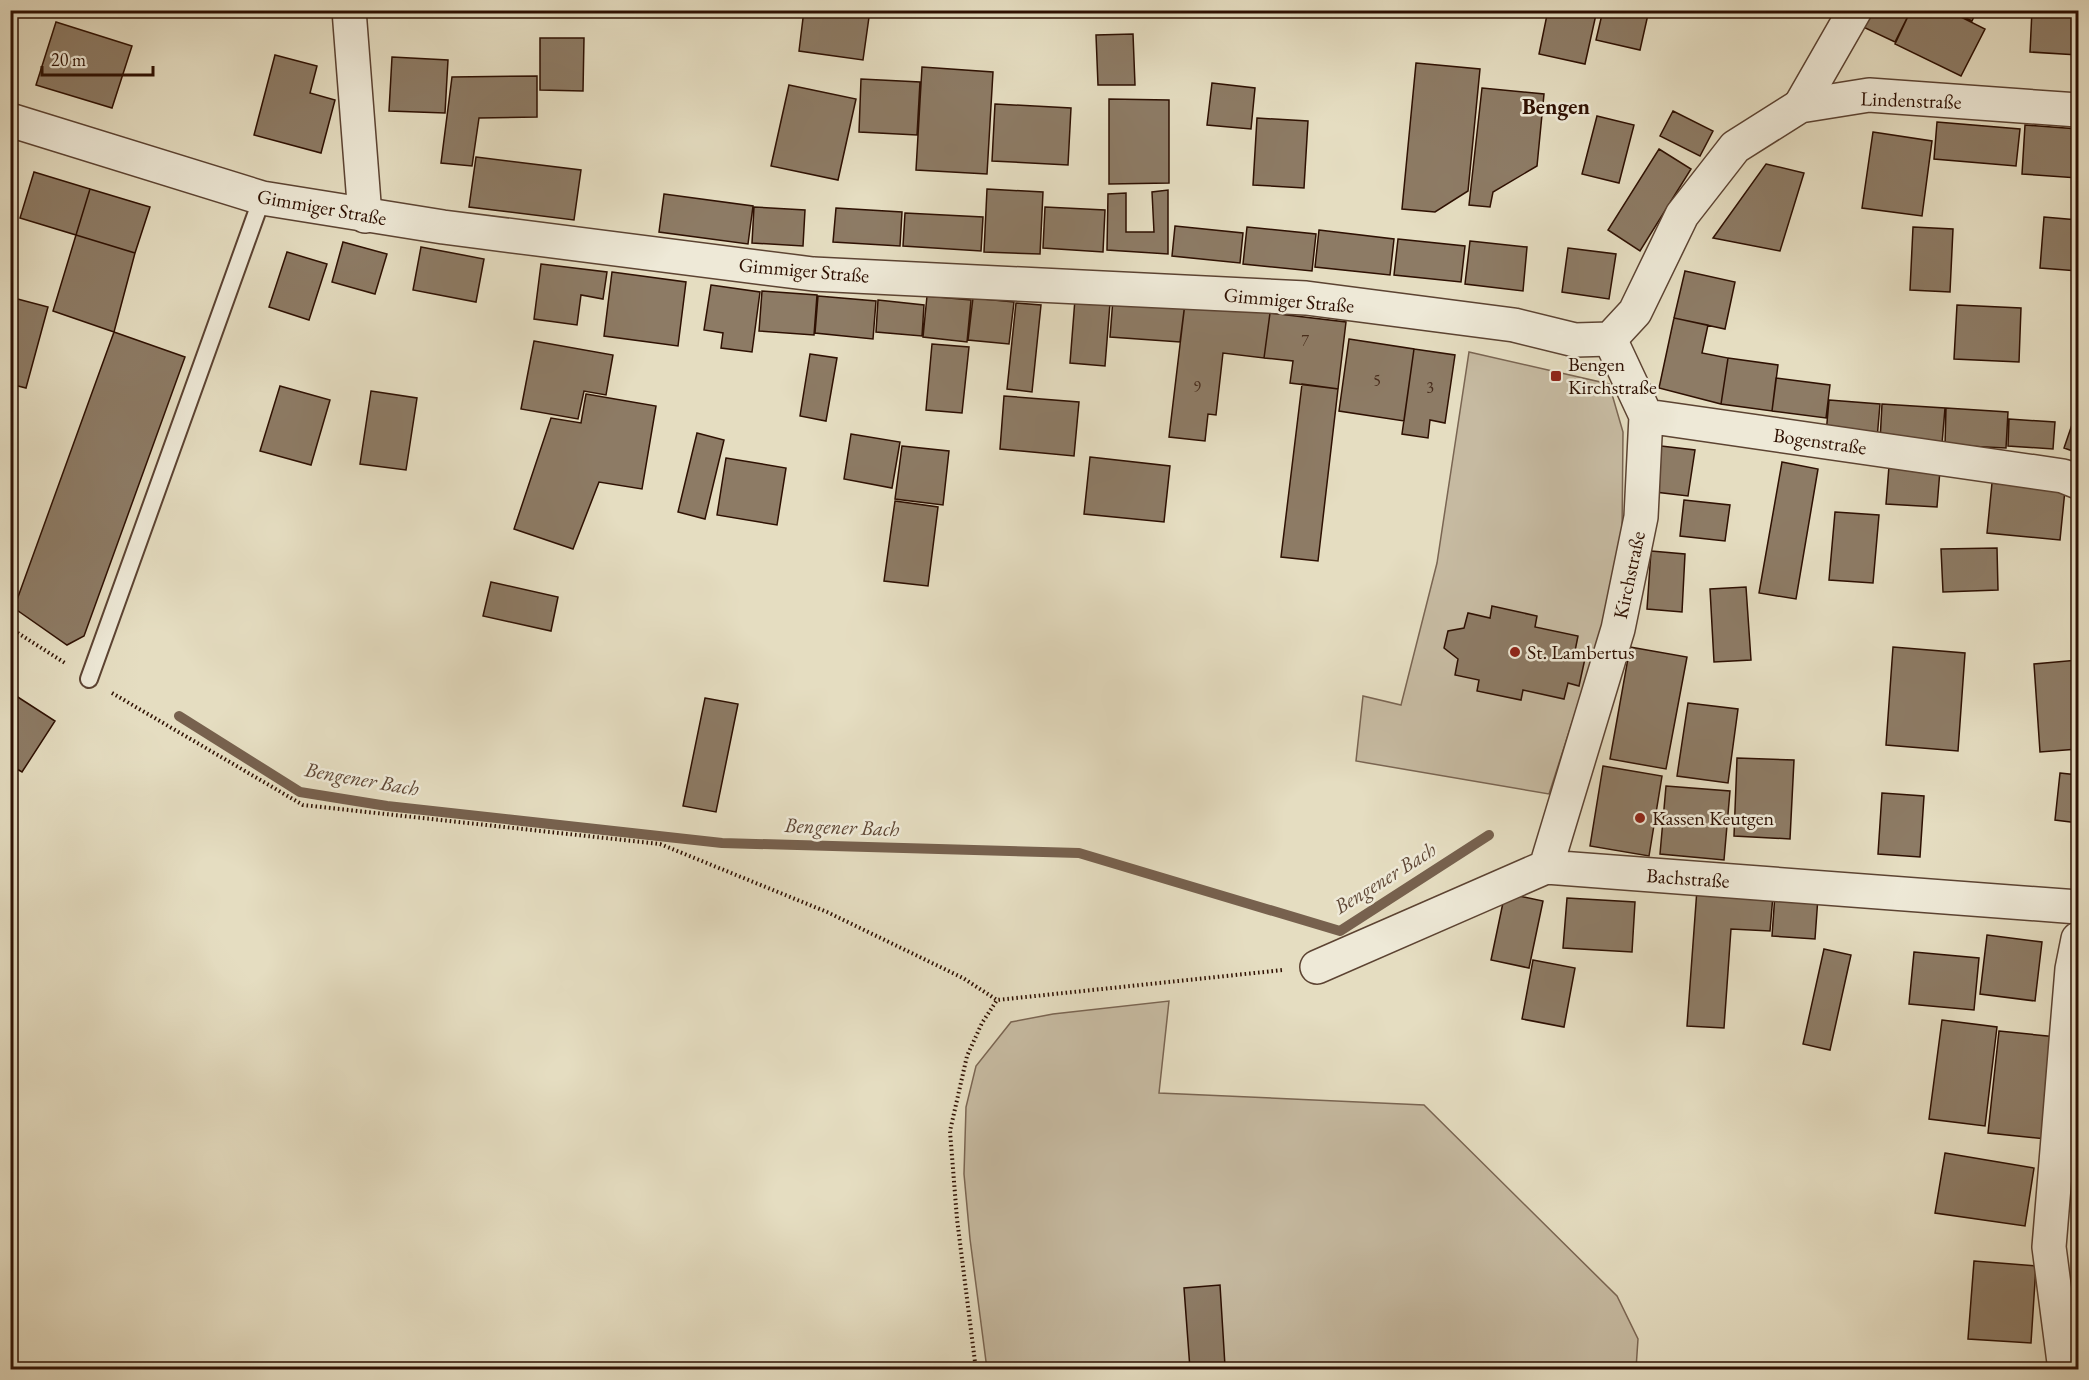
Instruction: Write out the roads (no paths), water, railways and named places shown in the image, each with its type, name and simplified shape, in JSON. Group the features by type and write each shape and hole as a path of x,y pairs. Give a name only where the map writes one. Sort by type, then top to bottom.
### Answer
{"street":[{"path":"349,10 365,216"},
{"path":"1800,106 1855,10"},
{"name":"Lindenstraße","path":"1610,339 1635,312 1682,215 1735,147 1800,106 1869,95 2079,110"},
{"name":"Gimmiger Straße","path":"10,120 262,198 365,216 813,274 1306,298 1514,326 1575,340 1610,339"},
{"path":"1610,339 1646,416"},
{"name":"Bogenstraße","path":"1646,416 2063,476 2079,482"},
{"name":"Kirchstraße","path":"1546,867 1618,629 1641,517 1646,416"},
{"name":"Bachstraße","path":"1317,967 1546,867 2079,907"},
{"path":"2065,1370 2049,1247 2072,969 2079,939"}],"lane":[{"path":"89,679 262,198"}],"waterway":[{"name":"Bengener Bach","path":"179,716 300,792 387,806 722,843 1079,853 1340,931 1489,835"}],"place":[{"name":"Bengen Kirchstraße","path":"1556,376"},
{"name":"St. Lambertus","path":"1515,652"},
{"name":"Kassen Keutgen","path":"1640,818"}],"district":[{"name":"Bengen","path":"1556,106"}]}
